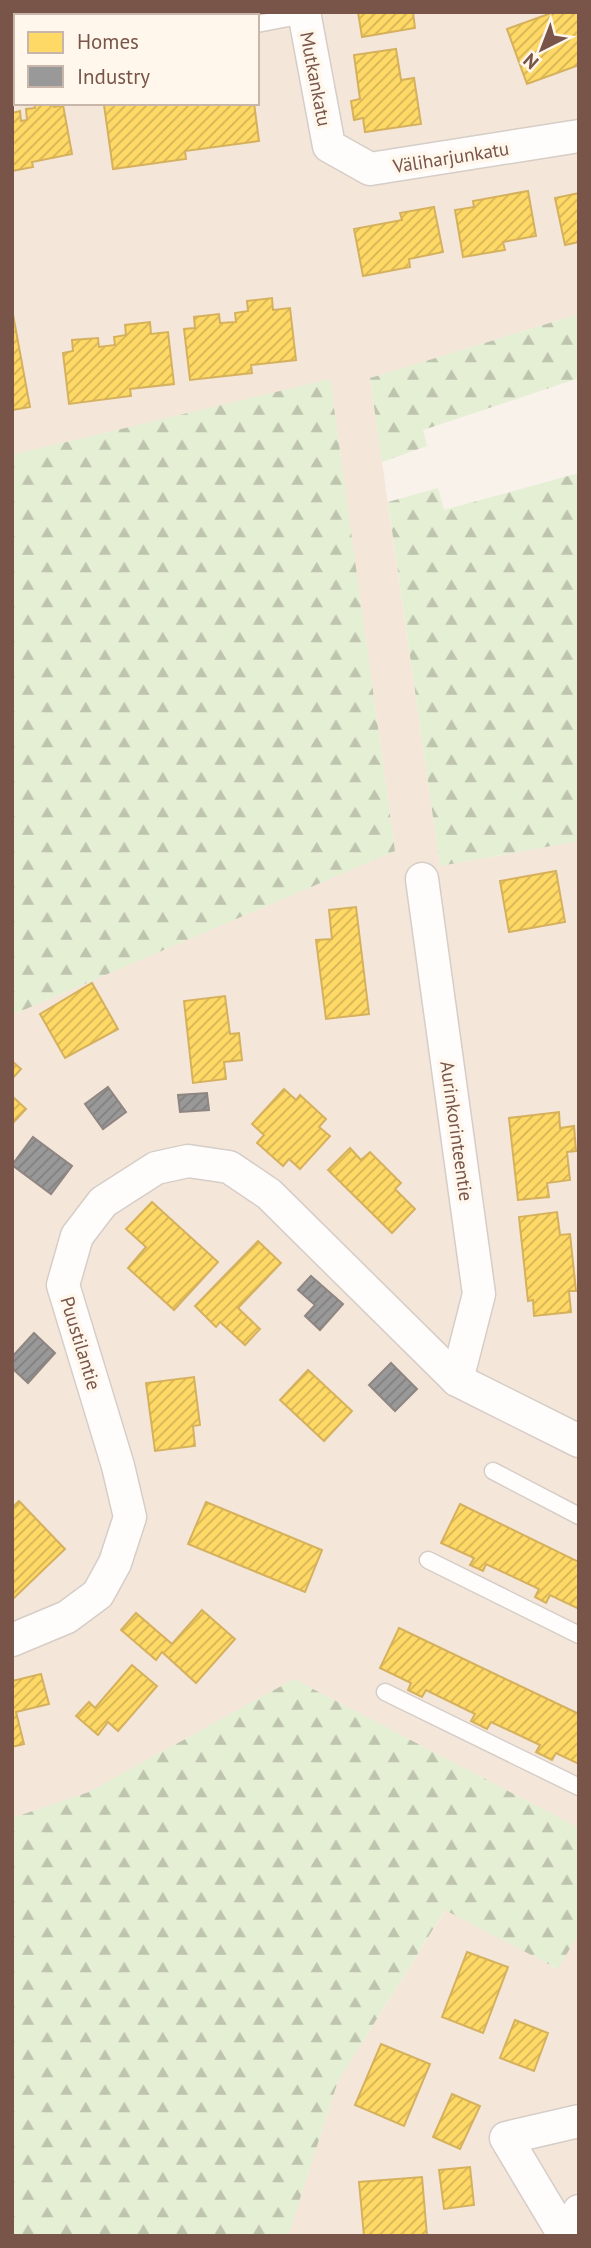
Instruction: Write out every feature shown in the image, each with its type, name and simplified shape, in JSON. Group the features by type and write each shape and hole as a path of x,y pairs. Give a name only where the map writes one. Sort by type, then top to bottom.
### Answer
{"street":[{"name":"Mutkankatu","path":"304,14 329,146"},
{"name":"Väliharjunkatu","path":"329,146 370,170 579,136"},
{"name":"Aurinkorinteentie","path":"422,879 479,1294 457,1380"},
{"name":"Puustilantie","path":"12,1640 66,1617 99,1594 115,1563 130,1517 118,1466 63,1285 77,1236 103,1202 156,1168 188,1161 229,1167 269,1194 457,1380 579,1441"},
{"path":"579,2121 506,2138 564,2235 579,2211"}],"lane":[{"path":"259,24 304,14"},
{"path":"493,1471 579,1516"},
{"path":"428,1560 579,1635"},
{"path":"385,1692 579,1787"}],"shaded area":[{"path":"12,12 579,12 579,314 370,378 440,866 579,841 579,1828 294,1679 89,1792 12,1818 12,1015 395,851 330,380 12,455"},
{"path":"446,1909 557,1969 579,1933 579,2236 288,2236 338,2081"}],"green space":[{"path":"579,314 579,378 423,430 427,446 382,462 370,378"},
{"path":"330,379 395,851 12,1015 12,455"},
{"path":"579,473 579,841 440,866 388,502 438,488 444,510"},
{"path":"294,1679 579,1828 579,1933 558,1969 445,1910 338,2081 288,2236 12,2236 12,1818 89,1792"}],"building: Homes":[{"path":"358,12 413,12 415,28 362,37"},
{"path":"554,12 579,12 579,65 527,84 507,29"},
{"path":"396,49 401,80 414,78 421,124 365,132 363,118 354,120 351,101 360,99 354,55"},
{"path":"34,105 63,105 72,154 32,162 33,167 12,171 12,113 20,111 21,121 27,120 26,109 35,108"},
{"path":"104,105 254,105 259,141 185,151 186,159 113,169"},
{"path":"528,191 536,236 503,242 505,250 463,257 455,210 474,207 473,201"},
{"path":"579,193 579,242 565,245 555,198"},
{"path":"434,207 443,252 409,259 410,267 363,276 354,229 402,220 400,213"},
{"path":"272,298 273,310 290,308 296,360 251,365 252,373 190,380 184,329 195,328 194,317 219,314 220,323 236,322 235,313 248,311 247,301"},
{"path":"12,309 30,407 12,410"},
{"path":"150,322 151,334 168,332 174,384 130,389 131,396 69,404 63,353 73,351 72,340 98,338 99,347 115,345 114,337 126,335 125,325"},
{"path":"556,871 565,922 509,932 500,881"},
{"path":"356,907 369,1014 326,1019 316,940 332,939 329,910"},
{"path":"92,983 118,1029 65,1058 40,1014"},
{"path":"225,996 230,1034 239,1033 242,1060 224,1062 226,1079 193,1083 184,1001"},
{"path":"12,1061 21,1069 12,1079"},
{"path":"284,1089 296,1100 300,1095 326,1119 319,1127 330,1136 300,1169 289,1159 283,1166 257,1143 264,1135 252,1124"},
{"path":"12,1096 26,1109 12,1124"},
{"path":"559,1112 560,1128 574,1126 576,1151 567,1152 570,1180 547,1183 549,1197 518,1200 509,1118"},
{"path":"350,1148 361,1160 370,1152 401,1183 395,1189 415,1209 392,1233 328,1170"},
{"path":"152,1202 218,1262 174,1310 128,1268 146,1247 126,1229"},
{"path":"557,1212 560,1235 570,1234 576,1291 569,1291 571,1312 534,1316 533,1300 528,1301 519,1217"},
{"path":"258,1241 281,1263 238,1308 260,1329 245,1345 220,1322 216,1327 195,1306"},
{"path":"308,1370 352,1411 324,1441 280,1400"},
{"path":"194,1377 200,1425 193,1426 195,1446 155,1451 146,1383"},
{"path":"19,1501 65,1549 13,1599 12,1508"},
{"path":"206,1502 322,1550 305,1592 188,1544"},
{"path":"460,1504 579,1562 579,1609 550,1595 546,1603 535,1597 539,1589 486,1564 483,1571 470,1565 474,1558 441,1543"},
{"path":"202,1610 235,1639 196,1683 162,1652 156,1660 121,1630 136,1613 172,1644"},
{"path":"399,1628 579,1714 579,1764 556,1753 552,1760 536,1752 540,1745 491,1722 487,1729 471,1721 475,1714 426,1690 422,1697 408,1690 411,1683 380,1668"},
{"path":"132,1665 157,1686 118,1731 108,1722 98,1735 76,1716 89,1702 95,1708"},
{"path":"41,1674 49,1704 16,1712 24,1744 12,1747 12,1681"},
{"path":"467,1952 508,1967 483,2033 442,2017"},
{"path":"515,2020 548,2033 534,2071 500,2058"},
{"path":"381,2044 430,2064 404,2126 355,2105"},
{"path":"452,2094 480,2106 460,2149 433,2137"},
{"path":"470,2167 474,2205 444,2209 439,2170"},
{"path":"422,2177 427,2236 364,2236 359,2182"}],"building: Industry":[{"path":"108,1087 126,1112 103,1129 85,1104"},
{"path":"207,1093 209,1110 180,1112 178,1095"},
{"path":"33,1137 72,1166 51,1194 12,1165"},
{"path":"311,1276 343,1304 320,1330 305,1316 315,1305 298,1290"},
{"path":"34,1333 55,1353 28,1383 12,1368 12,1357"},
{"path":"391,1363 417,1389 395,1411 369,1385"}]}
